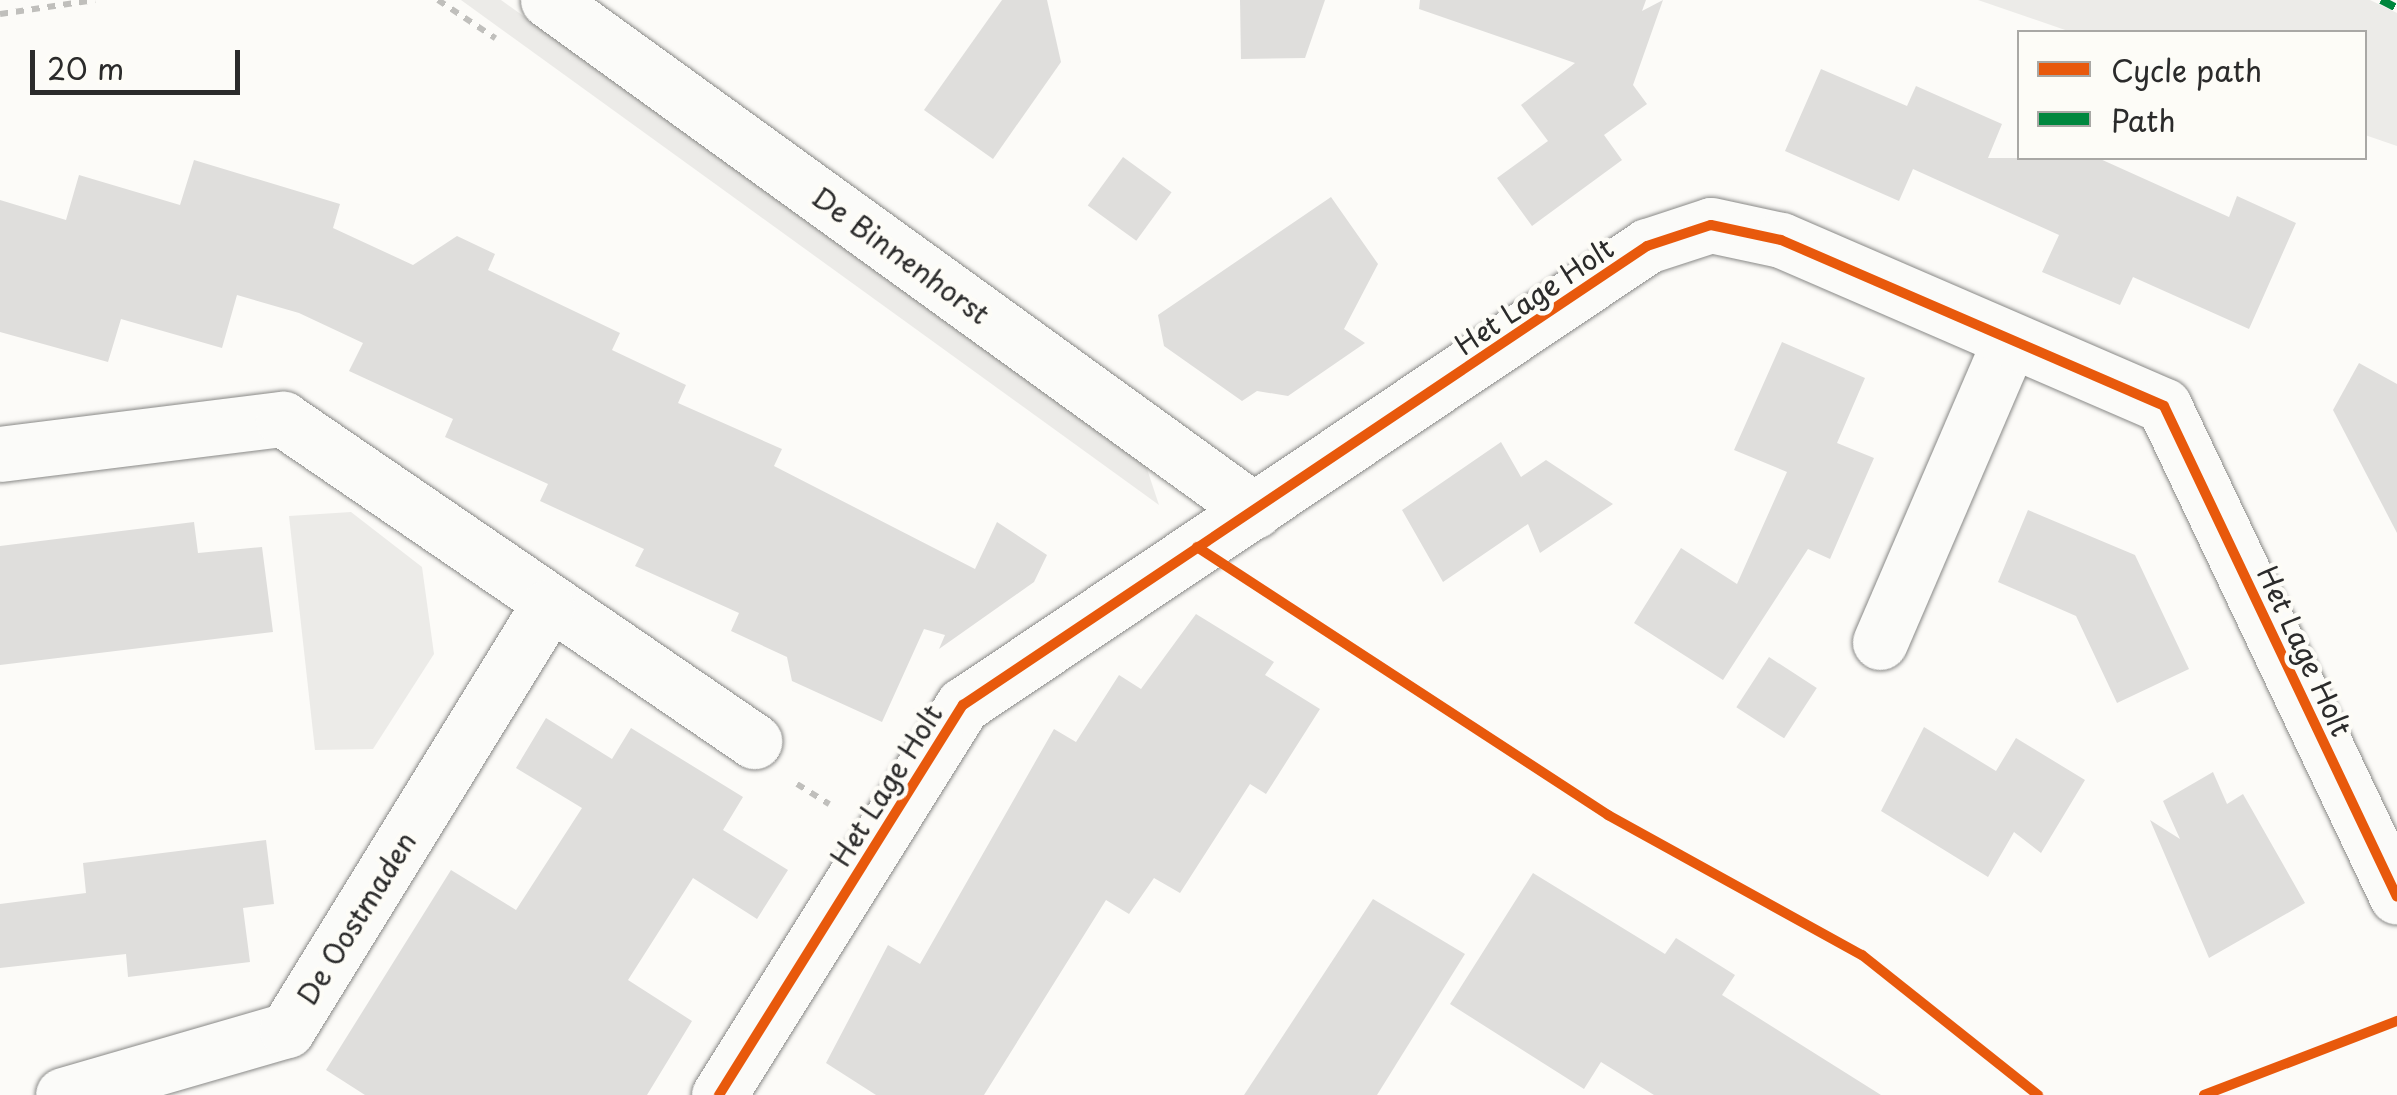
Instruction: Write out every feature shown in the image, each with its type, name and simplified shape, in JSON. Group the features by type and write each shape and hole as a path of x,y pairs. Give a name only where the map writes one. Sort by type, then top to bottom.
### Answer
{"street":[{"name":"De Binnenhorst","path":"548,0 1255,511"},
{"name":"Het Lage Holt","path":"719,1095 963,705 1679,232 1711,226 1781,240 2008,342 2164,406 2397,897"},
{"path":"1880,642 2008,342"},
{"path":"0,454 283,419 547,608 754,741"},
{"name":"De Oostmaden","path":"64,1095 288,1030 547,608"}],"path":[{"path":"0,14 95,0"},
{"path":"754,741 756,758 880,836"}],"shaded area":[{"path":"461,0 501,0 1144,460 1159,505"},
{"path":"1978,0 2370,0 2397,13 2397,146 2367,136 2367,30 2065,30"},
{"path":"351,512 422,567 434,654 373,749 315,750 289,516"}],"building":[{"path":"1002,0 1047,0 1061,62 993,159 924,110"},
{"path":"1240,0 1325,0 1305,58 1241,59"},
{"path":"1420,0 1646,0 1642,11 1663,0 1633,85 1647,104 1604,135 1622,160 1532,226 1497,178 1548,141 1521,105 1575,63 1419,9"},
{"path":"1821,69 1907,106 1916,86 2002,124 1988,158 2102,160 2229,217 2237,196 2296,223 2249,329 2133,277 2120,305 2042,272 2059,235 1913,169 1899,201 1785,151"},
{"path":"1123,157 1172,192 1136,241 1088,206"},
{"path":"194,160 340,204 333,228 413,265 457,236 495,254 488,270 620,333 612,350 686,385 678,403 782,449 774,466 975,569 997,522 1047,555 1034,582 939,649 945,635 924,629 882,722 792,681 787,657 731,631 739,613 635,566 644,549 540,501 548,484 445,437 453,419 349,371 363,343 299,313 237,295 222,348 121,319 108,362 0,332 0,200 66,220 79,175 180,205"},
{"path":"1331,197 1378,264 1344,329 1365,343 1288,396 1257,391 1242,401 1164,346 1158,315"},
{"path":"1782,342 1865,378 1837,443 1874,458 1830,559 1808,549 1723,680 1634,623 1681,548 1737,584 1787,472 1734,450"},
{"path":"2359,363 2397,384 2397,533 2333,410"},
{"path":"1501,442 1521,477 1546,460 1613,504 1540,553 1528,524 1443,582 1402,510"},
{"path":"2028,510 2135,555 2189,669 2117,703 2076,616 1998,582"},
{"path":"194,522 198,553 262,547 273,632 0,665 0,546"},
{"path":"1196,614 1274,662 1265,675 1320,709 1266,794 1250,784 1180,893 1154,878 1129,914 1106,900 984,1095 876,1095 826,1063 888,945 920,964 1054,729 1076,742 1119,675 1141,689"},
{"path":"1769,657 1817,688 1784,738 1736,707"},
{"path":"546,718 612,759 631,728 743,797 723,830 788,870 757,919 693,878 628,980 692,1021 647,1095 365,1095 326,1070 451,870 516,910 582,808 516,768"},
{"path":"1924,727 1996,771 2016,738 2085,780 2041,853 2014,832 1988,877 1881,811"},
{"path":"2213,772 2227,804 2243,794 2305,903 2209,958 2150,820 2180,839 2163,801"},
{"path":"266,840 274,904 243,908 250,962 128,977 126,954 0,968 0,904 86,893 83,863"},
{"path":"1533,873 1665,954 1676,938 1735,975 1722,995 1881,1095 1654,1095 1601,1062 1584,1089 1450,1004"},
{"path":"1373,899 1465,954 1377,1095 1244,1095"}],"marked path":[{"path":"2381,0 2397,8"}],"cycle path":[{"path":"719,1095 963,705 1647,246 1711,225 1781,240 2164,406 2397,897"},
{"path":"1197,547 1608,815 1862,955 2038,1095"},
{"path":"2204,1095 2397,1021"}]}
